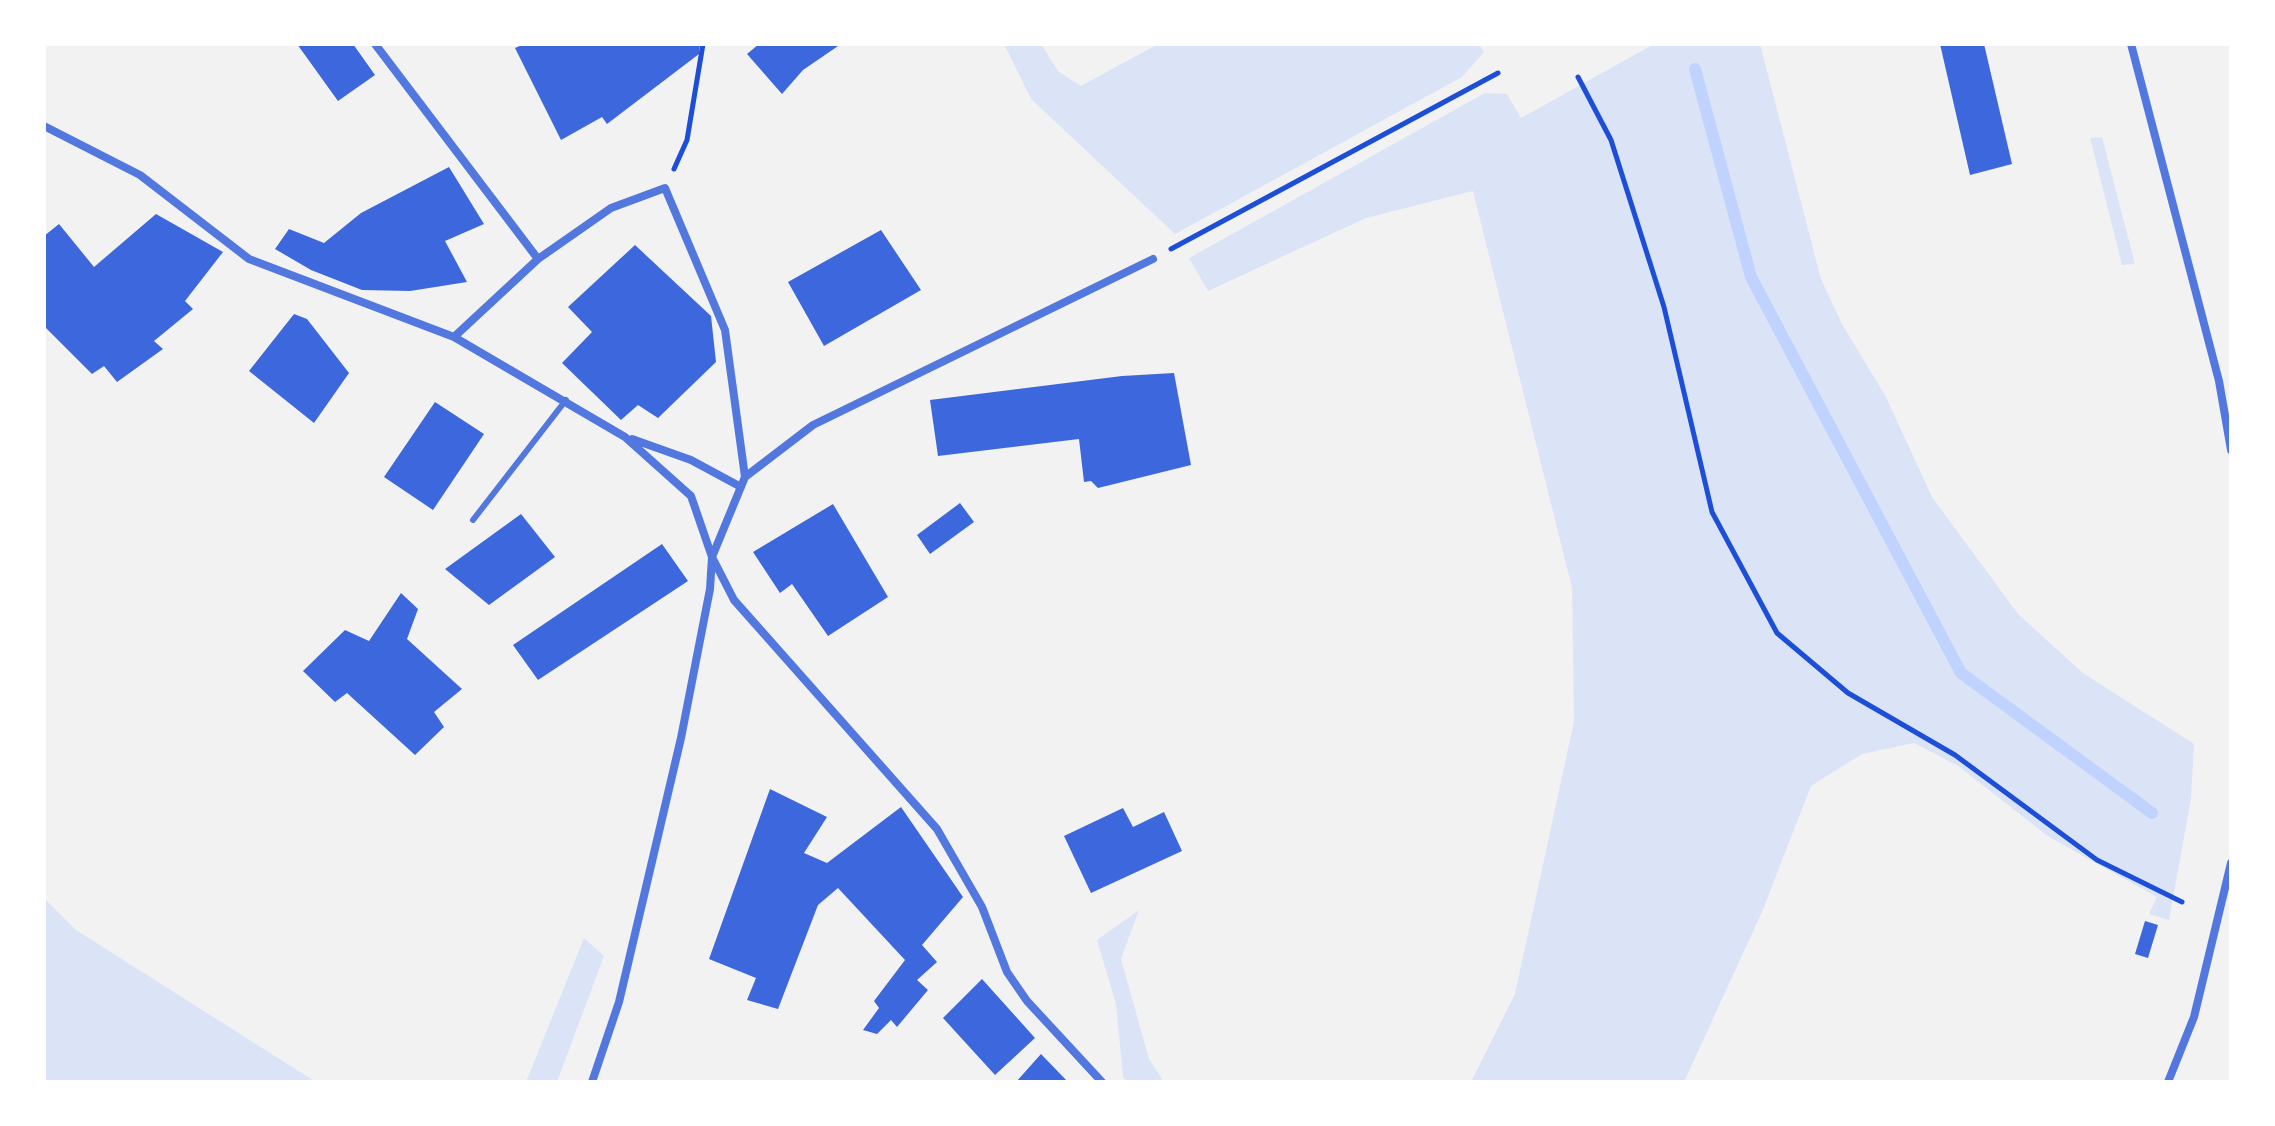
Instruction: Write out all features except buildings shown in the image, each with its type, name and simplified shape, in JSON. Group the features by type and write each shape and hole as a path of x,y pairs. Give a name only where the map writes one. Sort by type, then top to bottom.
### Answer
{"street":[{"path":"375,44 538,259"},
{"path":"2131,44 2219,381 2231,450"},
{"path":"44,126 140,175 249,259 454,337 566,400 625,437 691,496 712,557 734,600 937,829 982,907 1007,972 1027,1001 1102,1082"},
{"path":"454,337 538,259 611,208 665,188 725,330 745,477 712,557 710,589 681,738 619,1002 592,1082"},
{"path":"745,477 813,425 1153,259"},
{"path":"625,437 691,460 741,487"},
{"path":"2168,1082 2194,1017 2231,863"}],"lane":[{"path":"473,520 566,400"}],"path":[{"path":"665,188 687,140 703,44"},
{"path":"1153,259 1498,73"},
{"path":"1578,77 1611,140 1664,307 1712,512 1777,633 1848,693 1955,755 2097,860 2182,902"}],"shaded area":[{"path":"1004,44 1041,44 1058,71 1081,86 1158,44 1479,44 1484,52 1462,77 1175,234 1031,99"},
{"path":"1654,44 1760,44 1821,279 1842,324 1886,397 1932,497 2018,614 2083,673 2194,744 2191,799 2169,920 2149,914 2157,897 2049,837 1958,766 1914,743 1862,754 1811,786 1762,912 1684,1082 1471,1082 1515,994 1574,721 1572,588 1473,191 1366,218 1208,291 1189,258 1485,93 1507,94 1521,118"},
{"path":"2102,137 2135,264 2122,265 2090,138"},
{"path":"44,898 76,930 316,1082 44,1082"},
{"path":"1139,910 1121,959 1149,1059 1164,1082 1128,1082 1123,1077 1116,1004 1097,940"},
{"path":"584,938 604,956 557,1082 526,1082"}],"waterway":[{"path":"1695,69 1751,277 1961,673 2152,813"}]}
